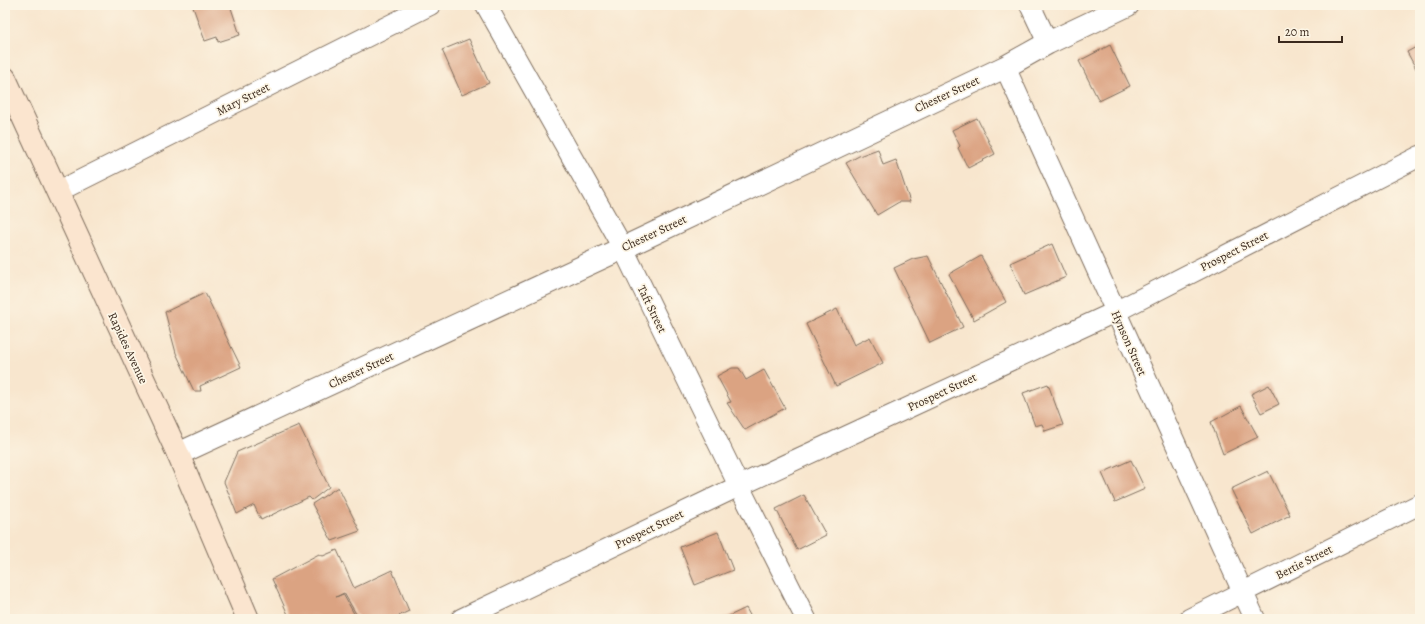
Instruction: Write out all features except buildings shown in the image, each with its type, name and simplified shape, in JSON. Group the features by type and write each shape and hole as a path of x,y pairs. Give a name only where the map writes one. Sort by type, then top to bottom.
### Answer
{"main road":[{"name":"Rapides Avenue","path":"5,78 178,454 248,619"}],"street":[{"name":"Mary Street","path":"57,192 430,5"},
{"name":"Taft Street","path":"486,5 623,248 739,486 806,619"},
{"path":"1030,5 1048,43"},
{"name":"Chester Street","path":"178,454 623,248 1005,67 1048,43 1128,5"},
{"name":"Hynson Street","path":"1005,67 1255,619"},
{"name":"Prospect Street","path":"461,619 739,486 1115,312 1420,156"},
{"name":"Bertie Street","path":"1188,619 1420,504"}]}
